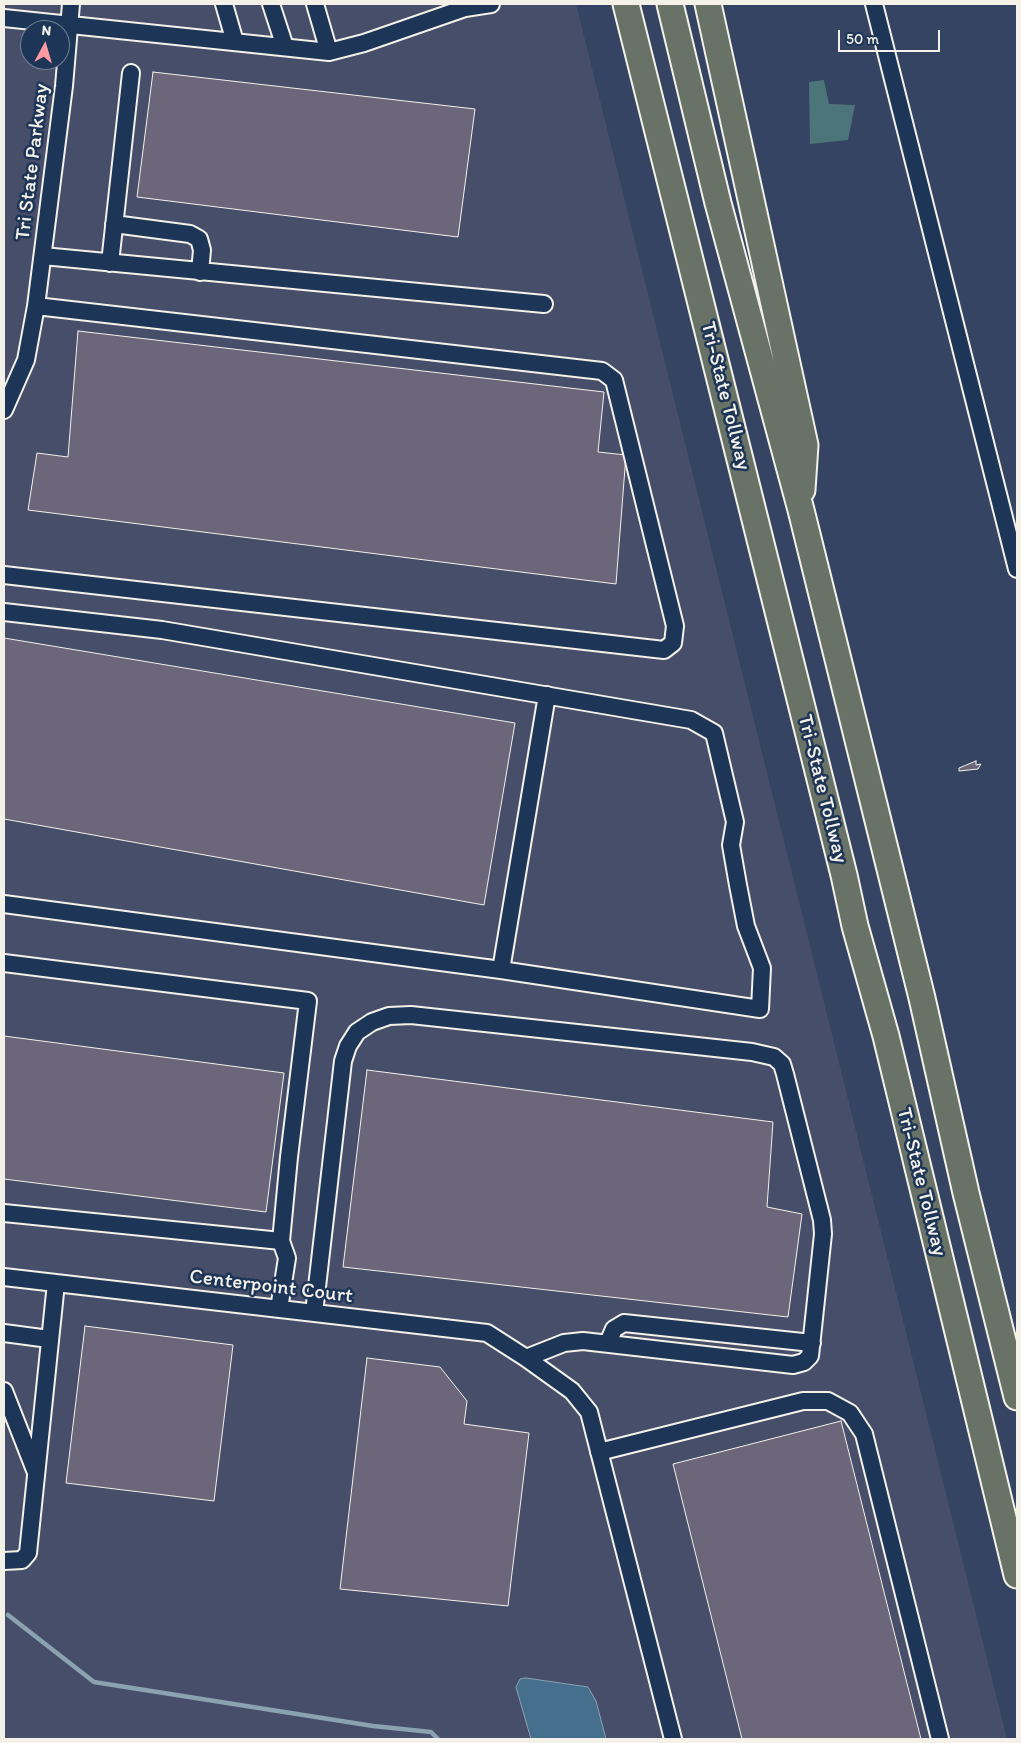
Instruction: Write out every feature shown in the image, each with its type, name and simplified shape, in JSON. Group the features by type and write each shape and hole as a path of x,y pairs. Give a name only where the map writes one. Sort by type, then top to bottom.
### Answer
{"highway":[{"name":"Tri-State Tollway","path":"626,4 844,875 855,926 886,1036 1017,1575"},
{"name":"Tri-State Tollway","path":"670,4 718,203 801,510 922,998 968,1202 1017,1397"},
{"path":"708,4 805,445 801,510"}],"street":[{"name":"Tri State Parkway","path":"69,20 71,4"},
{"path":"224,4 235,42"},
{"path":"271,4 285,48"},
{"path":"315,4 328,52"},
{"path":"70,24 328,52 364,43 465,8 491,4"},
{"path":"874,4 1017,568"},
{"path":"4,18 26,20"},
{"name":"Tri State Parkway","path":"4,410 26,360 36,306 64,70"},
{"path":"110,263 131,73"},
{"path":"114,224 195,236 199,239 202,250 200,272"},
{"path":"43,256 544,304"},
{"path":"4,576 664,650 673,643 675,626 614,380 602,371 36,306"},
{"path":"4,612 162,630 691,720 714,733 735,822 731,845 739,893 746,926 762,968 760,1009 501,970 4,904"},
{"path":"501,970 547,695"},
{"path":"4,963 308,1001 281,1241 287,1258 279,1309"},
{"path":"314,1313 346,1054 357,1032 372,1022 389,1016 411,1015 752,1052 774,1057 782,1064 785,1074 822,1220 823,1234 810,1356 804,1362 793,1365 583,1341 564,1343 526,1358"},
{"path":"4,1213 281,1241"},
{"name":"Centerpoint Court","path":"4,1277 487,1333 526,1358 572,1391 589,1412 673,1739"},
{"path":"4,1561 22,1560 28,1553 56,1283"},
{"path":"608,1343 614,1329 624,1323 812,1343"},
{"path":"4,1334 49,1339"},
{"path":"727,1357 729,1334"},
{"path":"4,1391 36,1472"},
{"path":"599,1452 802,1401 828,1401 850,1413 864,1434 940,1739"}],"shaded area":[{"path":"4,4 576,4 1007,1739 4,1739"},
{"path":"526,1678 588,1687 596,1701 606,1739 531,1739 516,1687 520,1679"}],"green space":[{"path":"824,80 829,104 855,105 848,140 810,144 809,82"}],"building":[{"path":"153,72 475,109 458,237 137,197"},
{"path":"78,331 604,392 598,452 626,455 616,584 28,510 37,453 68,457"},
{"path":"4,638 515,723 484,905 4,819"},
{"path":"976,761 976,765 981,764 978,769 959,771 959,768"},
{"path":"4,1036 284,1073 266,1212 4,1179"},
{"path":"367,1070 773,1122 767,1207 802,1214 788,1317 343,1267"},
{"path":"85,1326 233,1345 214,1501 66,1483"},
{"path":"367,1358 440,1367 467,1401 464,1424 529,1433 508,1606 340,1589"},
{"path":"841,1421 921,1739 742,1739 673,1464"}],"waterway":[{"path":"8,1615 94,1682 373,1726 431,1732 438,1739"}]}
